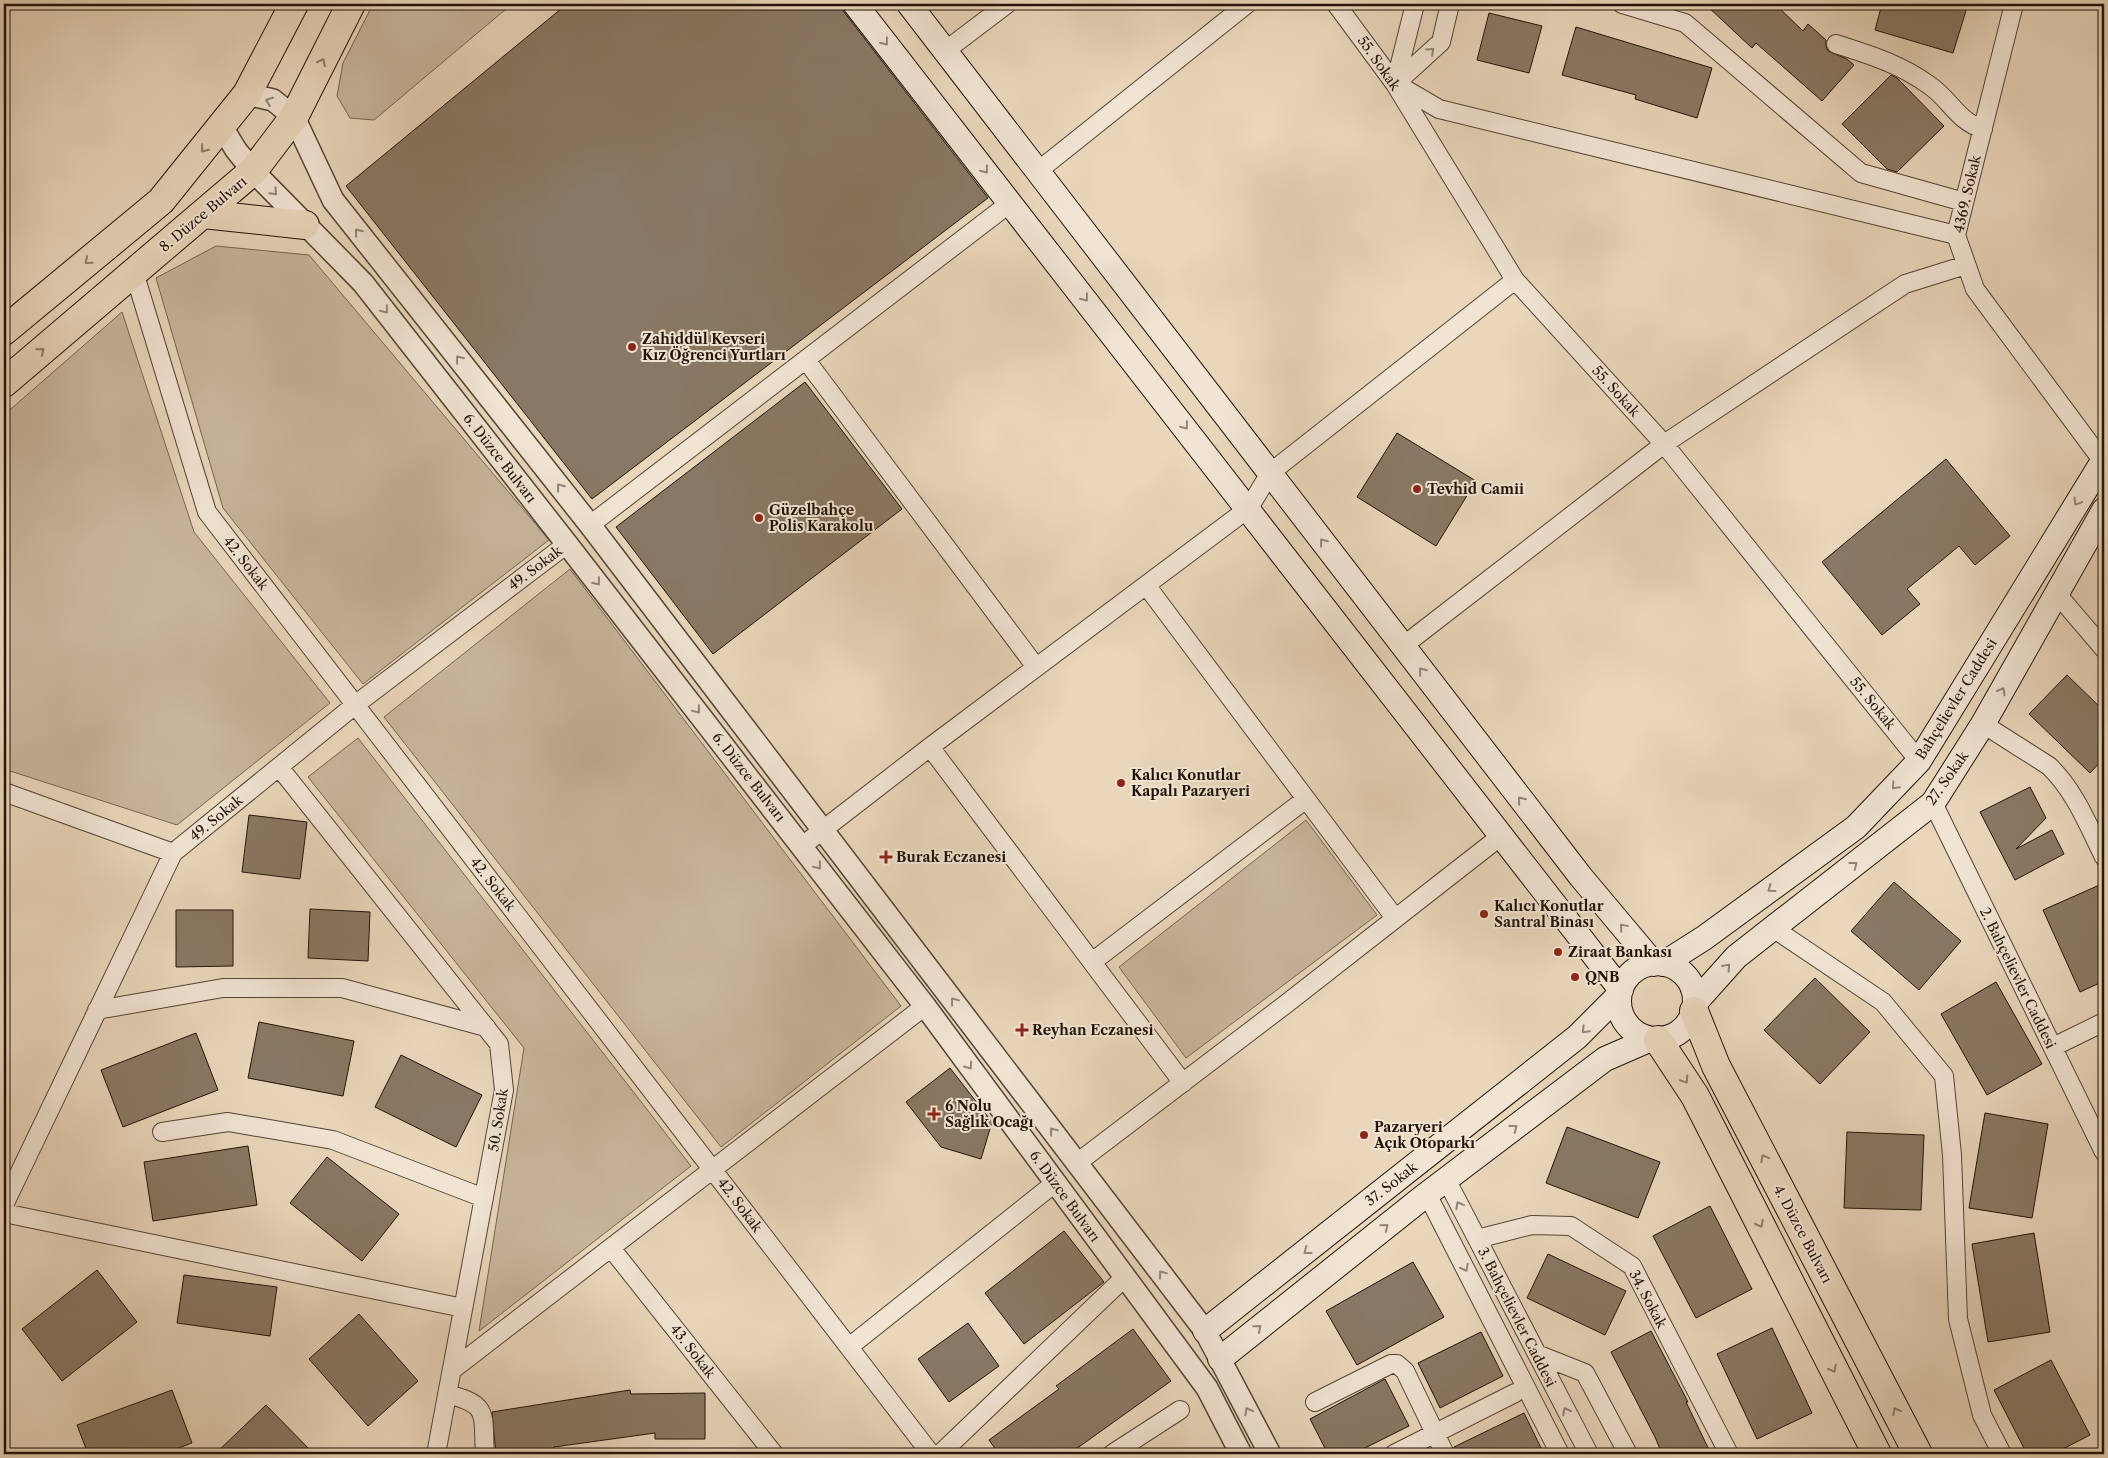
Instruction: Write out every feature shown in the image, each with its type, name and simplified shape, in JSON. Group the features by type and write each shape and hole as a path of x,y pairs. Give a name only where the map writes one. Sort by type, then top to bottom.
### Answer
{"main road":[{"path":"4,331 161,201 247,94 294,4"},
{"name":"8. Düzce Bulvarı","path":"4,382 253,171 294,117 351,4"},
{"path":"855,4 1248,508 1620,993"},
{"path":"909,4 1581,877 1659,964"},
{"path":"203,214 305,225"},
{"name":"Bahçelievler Caddesi","path":"1659,964 1704,938 1856,827 1919,760 2104,461"},
{"name":"27. Sokak","path":"1695,1007 1736,957 1933,803 1983,724 2104,510"},
{"path":"1220,1359 1446,1179 1605,1059 1654,1039 1670,1037 1680,1031 1689,1022 1695,1007 1694,992 1690,982 1683,973 1674,967 1659,964 1640,968 1630,974 1620,993 1619,1007 1623,1019 1630,1028 1640,1035 1654,1039 1695,1096 1876,1454"},
{"name":"37. Sokak","path":"1205,1331 1577,1038 1620,993"},
{"name":"4. Düzce Bulvarı","path":"1695,1007 1716,1066 1918,1454"},
{"path":"1519,1083 1540,1109"},
{"path":"1336,1228 1354,1252"}],"street":[{"path":"945,51 1007,4"},
{"path":"1038,171 1247,4"},
{"name":"55. Sokak","path":"1336,4 1395,84 1515,280 1664,444 1919,760"},
{"path":"1395,84 1415,4"},
{"path":"1395,84 1441,42 1450,4"},
{"path":"1622,4 1685,23 1861,173 1964,202"},
{"name":"4369. Sokak","path":"2014,4 1956,235 1975,289 2104,461"},
{"path":"1836,44 1890,62 1930,85 1943,96 1966,122 1982,129"},
{"path":"1395,84 1439,109 1956,235"},
{"path":"247,94 273,100 294,117"},
{"name":"6. Düzce Bulvarı","path":"294,117 333,200 590,525 1205,1331 1270,1454"},
{"name":"6. Düzce Bulvarı","path":"222,127 236,150 253,171 363,283 925,1006 1207,1388 1241,1454"},
{"path":"590,525 1010,203"},
{"path":"1403,646 1664,444 1905,284 1966,266"},
{"name":"42. Sokak","path":"134,272 207,512 931,1454"},
{"path":"802,846 930,747 1248,508 1270,473 1515,280"},
{"path":"806,360 1036,667"},
{"name":"49. Sokak","path":"4,1205 173,853 355,705 567,544"},
{"path":"1146,585 1395,918"},
{"path":"2057,594 2104,650"},
{"path":"1983,724 2049,766 2058,774 2072,793 2104,857"},
{"path":"930,747 1183,1083"},
{"name":"50. Sokak","path":"280,766 499,1044 504,1090 436,1454"},
{"path":"4,792 173,853"},
{"path":"1092,962 1306,799"},
{"name":"2. Bahçelievler Caddesi","path":"1933,803 2104,1152"},
{"path":"1077,1163 1501,836"},
{"path":"1773,928 1883,1002 1944,1076 1952,1155 1958,1318 1982,1415 2002,1454"},
{"path":"97,1010 223,988 342,988 486,1027"},
{"path":"452,1370 925,1006"},
{"path":"2053,1047 2104,1022"},
{"path":"162,1132 228,1122 333,1140 484,1198"},
{"name":"3. Bahçelievler Caddesi","path":"1446,1179 1589,1454"},
{"path":"849,1347 1055,1182"},
{"name":"3. Bahçelievler Caddesi","path":"1427,1194 1560,1454"},
{"path":"4,1213 463,1308"},
{"name":"34. Sokak","path":"1477,1239 1532,1225 1571,1226 1632,1266 1729,1454"},
{"name":"43. Sokak","path":"612,1248 774,1454"},
{"path":"940,1454 1125,1277"},
{"path":"1537,1354 1585,1373 1628,1454"},
{"path":"1315,1402 1390,1364 1397,1364 1405,1371 1444,1454"},
{"path":"1394,1454 1515,1393"},
{"path":"448,1394 471,1400 479,1408 482,1414 485,1454"},
{"path":"1112,1454 1180,1410"}],"shaded area":[{"path":"373,4 512,4 374,120 350,118 337,96 343,63"},
{"path":"216,246 309,255 549,540 363,684 223,508 156,278"},
{"path":"122,312 194,532 330,703 177,825 4,769 4,415"},
{"path":"570,569 901,1006 721,1147 384,717"},
{"path":"358,738 691,1166 479,1331 524,1048 308,777"},
{"path":"1306,820 1377,915 1186,1058 1119,967"}],"building":[{"name":"Zahiddül Kevseri Kız Öğrenci Yurtları","path":"567,4 842,4 844,12 988,198 592,499 346,186"},
{"path":"1705,4 1775,4 1803,31 1808,24 1826,40 1828,51 1847,59 1854,65 1822,101 1756,43 1752,48"},
{"path":"1882,4 1968,4 1953,53 1875,30"},
{"path":"1489,13 1542,26 1529,73 1477,60"},
{"path":"1576,27 1712,68 1697,118 1635,99 1636,95 1562,75"},
{"path":"1891,75 1897,78 1944,126 1897,172 1887,169 1842,124"},
{"name":"Güzelbahçe Polis Karakolu","path":"805,382 902,509 713,654 616,527"},
{"name":"Tevhid Camii","path":"1397,433 1476,481 1436,546 1357,497"},
{"path":"1946,459 2010,536 1975,565 1959,546 1907,589 1920,604 1882,635 1822,562"},
{"path":"2067,675 2104,711 2104,758 2090,773 2029,714"},
{"path":"2030,787 2046,818 2016,849 2052,830 2064,854 2015,880 1980,812"},
{"path":"249,815 307,822 300,879 242,872"},
{"path":"1894,882 1961,941 1919,990 1851,931"},
{"path":"2104,883 2104,981 2080,992 2043,910"},
{"path":"310,909 370,912 368,961 308,958"},
{"path":"176,910 233,910 233,966 176,967"},
{"path":"1815,978 1870,1032 1820,1084 1764,1030"},
{"path":"1996,982 2042,1064 1987,1095 1941,1014"},
{"path":"259,1022 354,1041 343,1096 248,1078"},
{"path":"196,1033 218,1090 123,1127 101,1070"},
{"path":"401,1055 482,1095 456,1147 375,1107"},
{"path":"950,1068 992,1122 981,1159 941,1147 906,1102"},
{"path":"1985,1113 2048,1124 2032,1218 1969,1208"},
{"path":"1567,1127 1660,1162 1638,1218 1546,1183"},
{"path":"1847,1132 1924,1135 1921,1210 1844,1208"},
{"path":"248,1146 257,1205 153,1221 144,1162"},
{"path":"327,1157 399,1214 362,1261 290,1203"},
{"path":"1710,1206 1752,1289 1696,1318 1653,1236"},
{"path":"1064,1231 1104,1282 1024,1344 985,1293"},
{"path":"2034,1233 2050,1332 1988,1342 1972,1244"},
{"path":"1548,1254 1626,1291 1605,1335 1527,1298"},
{"path":"1413,1262 1444,1317 1357,1365 1326,1311"},
{"path":"97,1270 137,1322 62,1381 22,1329"},
{"path":"184,1275 277,1287 270,1336 177,1323"},
{"path":"359,1314 418,1381 368,1426 309,1359"},
{"path":"968,1323 999,1366 949,1402 918,1359"},
{"path":"1772,1328 1812,1413 1757,1439 1717,1354"},
{"path":"1133,1329 1171,1381 1069,1454 999,1454 989,1440 1059,1389 1056,1386"},
{"path":"1651,1331 1688,1402 1686,1402 1711,1454 1662,1454 1611,1352"},
{"path":"1481,1332 1503,1376 1440,1408 1418,1363"},
{"path":"2051,1360 2090,1435 2053,1454 2027,1454 1994,1390"},
{"path":"1385,1379 1409,1426 1353,1454 1328,1454 1310,1419"},
{"path":"172,1390 192,1443 162,1454 88,1454 77,1425"},
{"path":"630,1390 631,1394 705,1393 705,1439 655,1439 655,1433 554,1447 555,1454 496,1454 492,1412"},
{"path":"266,1405 314,1454 215,1454"},
{"path":"1524,1413 1544,1454 1456,1454 1454,1447"}],"place":[{"name":"Zahiddül Kevseri Kız Öğrenci Yurtları","path":"632,347"},
{"name":"Tevhid Camii","path":"1417,489"},
{"name":"Güzelbahçe Polis Karakolu","path":"759,518"},
{"name":"Kalıcı Konutlar Kapalı Pazaryeri","path":"1121,783"},
{"name":"Burak Eczanesi","path":"886,857"},
{"name":"Kalıcı Konutlar Santral Binası","path":"1484,914"},
{"name":"Ziraat Bankası","path":"1558,952"},
{"name":"QNB","path":"1575,977"},
{"name":"Reyhan Eczanesi","path":"1022,1030"},
{"name":"6 Nolu Sağlık Ocağı","path":"934,1114"},
{"name":"Pazaryeri Açık Otoparkı","path":"1364,1135"}]}
